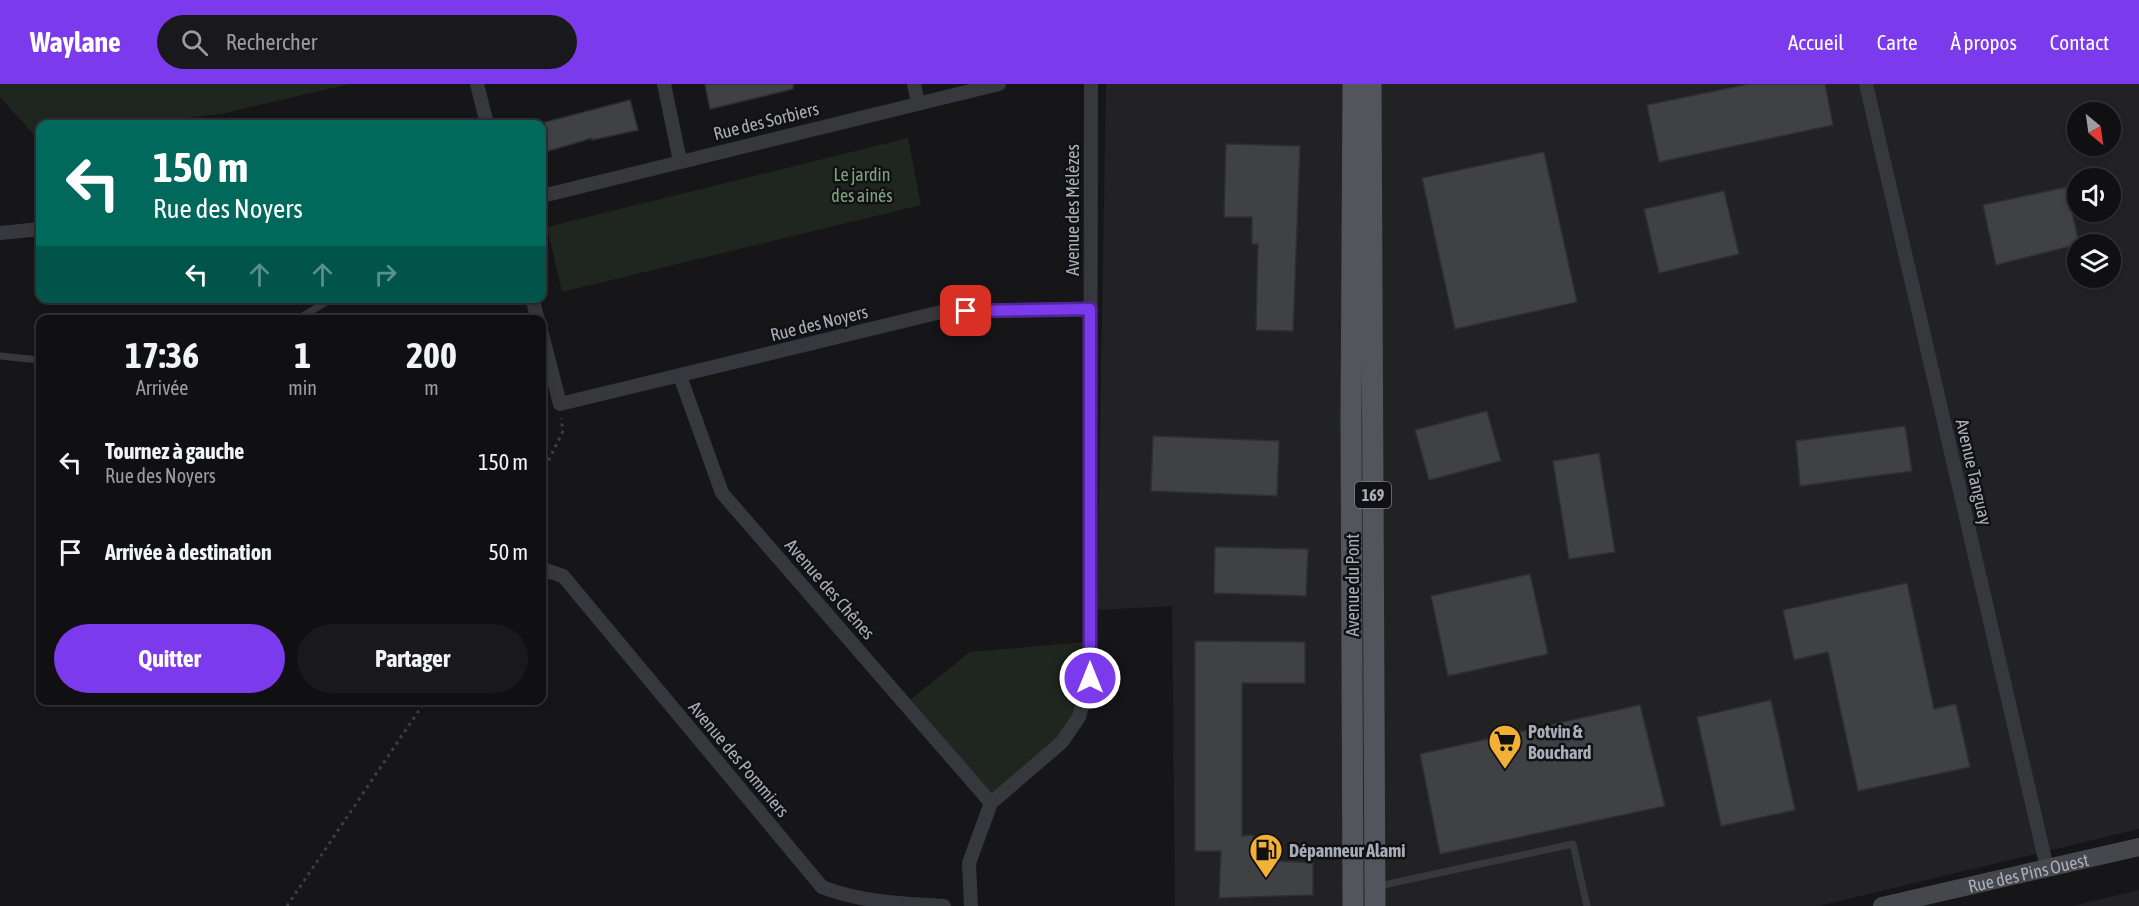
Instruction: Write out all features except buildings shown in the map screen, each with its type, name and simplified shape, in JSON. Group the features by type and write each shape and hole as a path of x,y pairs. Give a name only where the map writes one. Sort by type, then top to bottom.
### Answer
{"main road":[{"name":"Avenue du Pont","path":"1353,84 1351,406 1353,906"},
{"name":"Avenue du Pont","path":"1371,84 1375,896"},
{"name":"Rue des Pins Ouest","path":"1882,906 2139,847"}],"street":[{"path":"477,84 486,120"},
{"path":"664,84 680,161"},
{"path":"914,84 918,103"},
{"name":"Rue des Sorbiers","path":"546,195 999,84"},
{"name":"Avenue des Mélèzes","path":"971,906 969,863 991,803 1062,742 1079,717 1090,678 1091,84"},
{"name":"Avenue Tanguay","path":"1866,84 2047,868"},
{"path":"0,233 36,229"},
{"name":"Rue des Noyers","path":"560,404 945,311 1090,309"},
{"path":"546,350 560,404"},
{"name":"Avenue des Chênes","path":"680,376 722,493 991,803"},
{"name":"Avenue des Pommiers","path":"546,570 563,576 822,887 840,894 909,905 944,906"}],"lane":[{"path":"304,315 325,303"},
{"path":"0,356 36,360"},
{"path":"1375,896 1573,844 1587,906"}],"path":[{"path":"546,466 563,431 560,404"},
{"path":"287,906 423,705"}],"shaded area":[{"path":"1106,84 2139,84 2139,829 1819,906 1175,906 1172,606 1097,610"},
{"path":"2139,890 2139,906 2072,906"}],"green space":[{"path":"0,84 350,84 221,114 169,120 36,120 35,136 0,97"},
{"name":"Le jardin des ainés","path":"908,138 921,205 562,292 547,227"},
{"path":"1087,642 1090,678 1079,717 992,800 905,704 970,652"}],"place":[{"name":"Potvin & Bouchard","path":"1505,770"},
{"name":"Dépanneur Alami","path":"1266,879"}],"route":[{"path":"966,311 1090,309 1090,678"}]}
